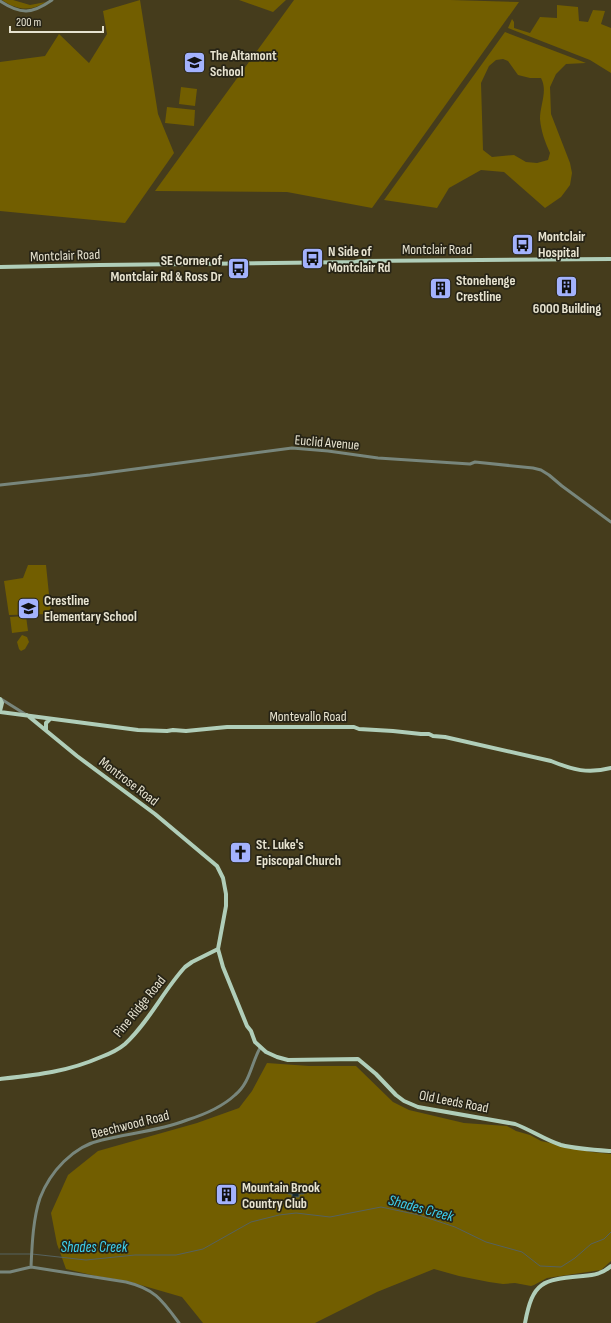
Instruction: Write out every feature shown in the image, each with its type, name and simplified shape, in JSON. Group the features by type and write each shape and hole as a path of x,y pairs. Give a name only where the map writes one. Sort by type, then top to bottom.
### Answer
{"main road":[{"name":"Montclair Road","path":"0,267 360,261 611,259"},
{"path":"0,699 2,703 0,711"},
{"name":"Montevallo Road","path":"0,711 138,730 186,731 227,727 354,727 359,729 429,734 433,736 446,737 551,761 582,771 597,772 611,768"},
{"name":"Montrose Road","path":"27,715 77,756 154,814 217,866 223,878 226,894 226,906 218,949"},
{"path":"46,730 46,723 50,719"},
{"path":"218,949 223,967 247,1026 255,1042 260,1048"},
{"name":"Pine Ridge Road","path":"0,1079 51,1073 81,1065 110,1053 124,1044 145,1021 185,967 218,949"},
{"name":"Old Leeds Road","path":"260,1048 277,1058 288,1060 358,1059 376,1074 396,1095 404,1101 418,1107 515,1124 527,1128 560,1145 611,1151"},
{"path":"525,1323 528,1307 532,1297 542,1284 554,1279 597,1275 604,1272 611,1266"}],"street":[{"path":"0,1 9,7 25,11 39,9 52,0"},
{"name":"Euclid Avenue","path":"0,485 98,474 292,448 378,458 470,464 475,462 533,468 549,474 562,486 611,522"},
{"path":"0,699 27,715"},
{"name":"Beechwood Road","path":"31,1267 34,1226 40,1199 48,1182 63,1163 75,1152 93,1142 151,1131 180,1123 198,1117 223,1104 236,1095 245,1084 260,1048"},
{"path":"0,1272 10,1272 31,1267 126,1282 141,1286 154,1293 179,1323"}],"shaded area":[{"path":"2,0 13,0 30,5 46,2 34,7 18,8"},
{"path":"140,0 158,114 174,153 125,223 0,211 0,62 45,56 59,34 89,63 107,34 103,11"},
{"path":"239,0 286,0 273,12"},
{"path":"294,0 451,0 519,2 372,208 287,192 155,191"},
{"path":"557,5 578,7 579,21 588,22 593,10 605,11 601,24 611,28 611,73 590,60 508,28 512,19 514,22 514,28 530,33 540,17 557,18"},
{"path":"505,32 586,63 566,64 556,74 550,87 551,114 570,163 572,173 570,185 561,197 545,208 504,172 481,170 449,188 437,208 384,200","holes":["503,59 508,61 518,75 530,78 541,78 544,93 540,119 541,128 550,153 548,160 537,163 526,162 514,155 492,157 483,150 481,83 489,66 496,60"]},
{"path":"181,87 197,89 195,106 179,104"},
{"path":"167,107 195,110 194,126 165,123"},
{"path":"28,565 46,565 51,614 9,615 4,581 23,578"},
{"path":"26,616 28,631 12,633 10,617"},
{"path":"22,635 27,637 29,642 25,649 21,651 17,642"},
{"path":"267,1063 309,1066 356,1066 393,1102 409,1110 464,1123 507,1126 541,1141 591,1152 611,1154 611,1261 601,1270 547,1278 531,1286 515,1283 503,1284 489,1282 434,1269 377,1292 315,1323 203,1323 182,1297 127,1281 66,1269 57,1244 51,1213 68,1175 98,1151 197,1123 239,1108 252,1091"}],"water":[{"path":"292,1186 304,1188 304,1194 299,1194 299,1197 292,1197 292,1194 288,1194 287,1189 292,1189"}],"waterway":[{"name":"Shades Creek","path":"0,1254 32,1254 86,1260 135,1255 176,1255 203,1249 251,1222 279,1215 296,1213 330,1217 381,1207 419,1215 455,1227 486,1242 522,1252 540,1266 561,1267 575,1258 591,1244 604,1239 611,1232"}],"place":[{"name":"The Altamont School","path":"195,63"},
{"name":"Montclair Hospital","path":"523,244"},
{"name":"N Side of Montclair Rd","path":"313,259"},
{"name":"SE Corner of Montclair Rd & Ross Dr","path":"238,268"},
{"name":"6000 Building","path":"567,286"},
{"name":"Stonehenge Crestline","path":"441,288"},
{"name":"Crestline Elementary School","path":"29,608"},
{"name":"St. Luke's Episcopal Church","path":"241,852"},
{"name":"Mountain Brook Country Club","path":"226,1195"}]}
